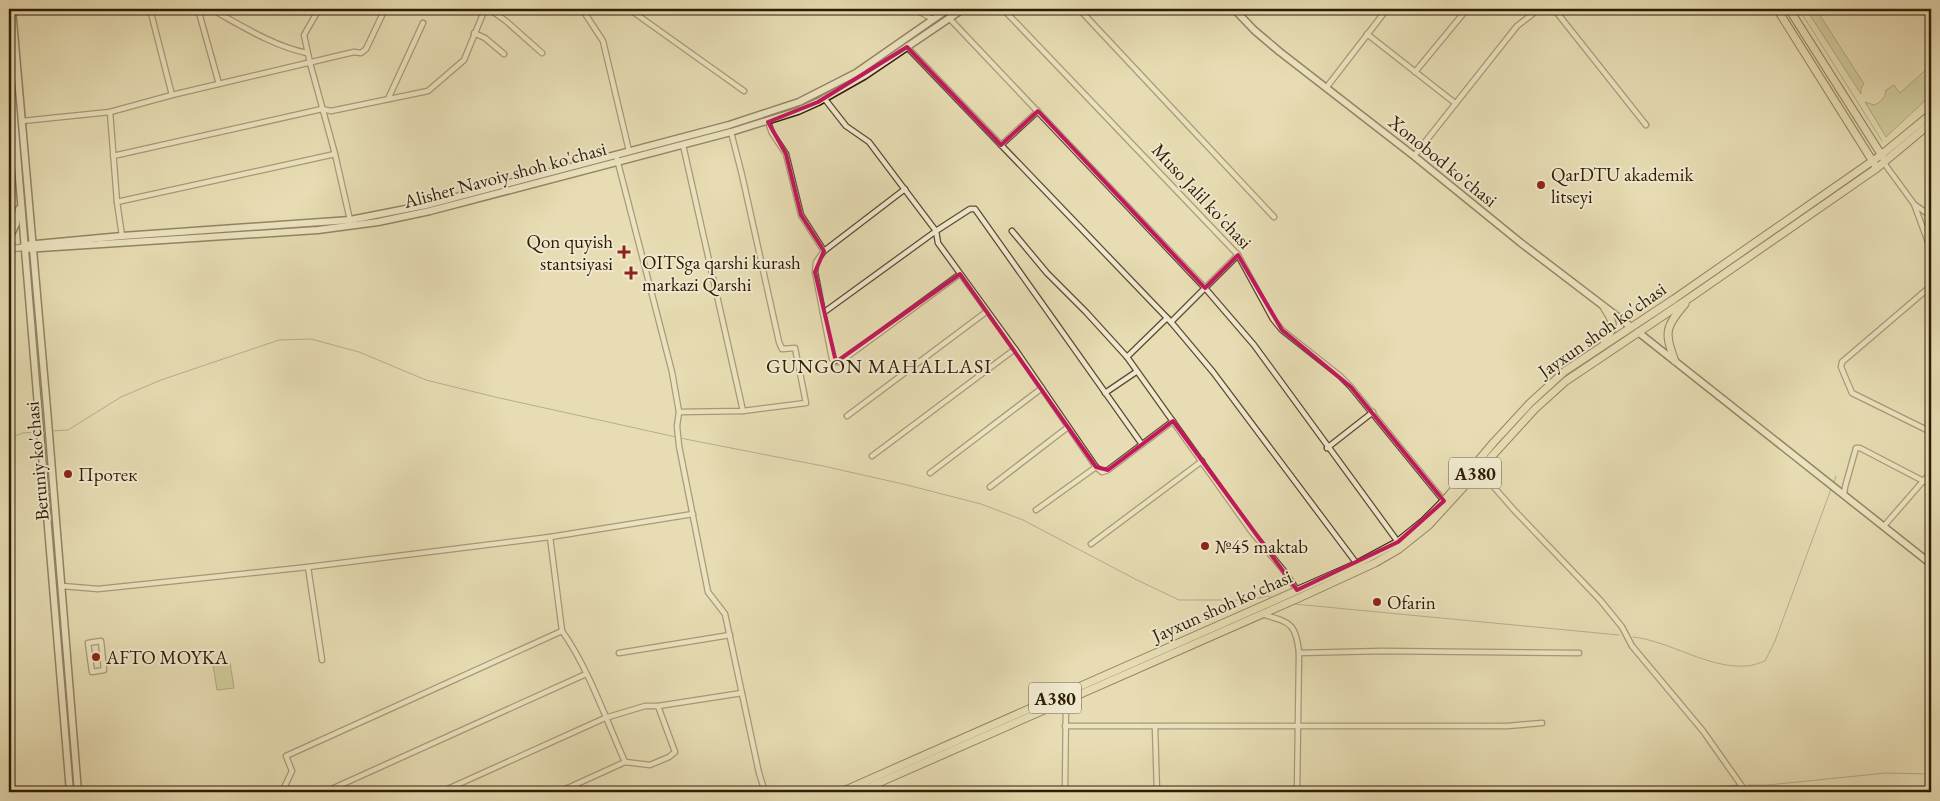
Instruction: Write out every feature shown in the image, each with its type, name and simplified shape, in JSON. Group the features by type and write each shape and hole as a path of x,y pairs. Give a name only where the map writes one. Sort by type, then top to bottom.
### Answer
{"main road":[{"name":"Beruniy ko'chasi","path":"12,9 48,408 78,792"},
{"name":"Alisher Navoiy shoh ko'chasi","path":"33,246 318,230 378,222 430,211 729,125 799,102 856,73 948,9"},
{"name":"Xonobod ko'chasi","path":"1234,9 1254,30 1326,88 1630,327"},
{"path":"1777,9 1875,164"},
{"path":"1789,9 1884,160"},
{"name":"Alisher Navoiy shoh ko'chasi","path":"630,154 683,145 768,122 798,111 864,76 960,10"},
{"name":"Beruniy ko'chasi","path":"9,57 24,247 40,409 70,792"},
{"name":"Jayxun shoh ko'chasi","path":"1884,160 1931,114"},
{"name":"Jayxun shoh ko'chasi","path":"858,792 1260,614 1398,542 1444,501 1494,442 1530,404 1565,372 1760,240 1875,164 1884,160 1931,123"},
{"name":"Alisher Navoiy shoh ko'chasi","path":"24,247 122,236 350,220 418,207 617,158"},
{"name":"Jayxun shoh ko'chasi","path":"841,792 1268,603 1299,594 1375,563 1399,550 1429,525 1478,469 1535,409 1566,381 1692,297 1875,164"},
{"path":"9,238 16,224 21,203"},
{"path":"1676,361 1667,341 1669,325 1692,297"},
{"path":"1588,356 1611,334 1613,326 1611,318 1604,307"},
{"path":"1638,332 1931,564"},
{"path":"46,494 54,493"},
{"path":"62,687 69,686"}],"street":[{"path":"150,9 172,95"},
{"path":"198,9 219,84"},
{"path":"211,9 257,35 297,51 308,53"},
{"path":"312,9 318,10 304,35 350,220"},
{"path":"22,121 110,112 172,95 354,52 363,52 385,9"},
{"path":"113,156 322,109 331,111 428,91 464,60 474,33 487,9 506,21 542,53"},
{"path":"582,9 602,41 630,154"},
{"path":"629,9 744,90"},
{"path":"914,9 934,19"},
{"name":"Muso Jalil ko'chasi","path":"1003,9 1238,255 1273,319 1282,330 1340,376 1373,412 1444,501"},
{"path":"1079,9 1274,217"},
{"path":"1326,88 1387,9"},
{"path":"1415,72 1467,9"},
{"path":"1414,156 1517,26 1539,9"},
{"path":"1554,9 1646,124"},
{"path":"950,18 1205,288 1254,345 1327,448 1398,542"},
{"path":"388,99 423,23"},
{"path":"474,33 484,38 504,54"},
{"path":"1367,34 1455,103"},
{"path":"907,46 1172,322 1213,372 1357,564"},
{"path":"824,98 846,126 869,142 936,231 938,244 1042,388 1096,467 1102,472 1108,470 1173,420"},
{"path":"1001,144 1038,111"},
{"path":"110,112 117,202 122,236"},
{"path":"768,122 772,133 786,154 801,215 824,251"},
{"path":"679,412 743,411 806,404 795,348 782,349 778,342 742,175 730,132"},
{"path":"683,145 743,411"},
{"path":"117,202 335,154"},
{"path":"617,158 672,372 679,412 677,426 678,446 708,592 725,614 759,773 765,792"},
{"path":"1884,160 1914,204 1931,250"},
{"path":"905,189 824,251 816,262 815,272 832,359 840,362 960,274"},
{"path":"1914,204 1931,216"},
{"path":"823,313 936,231 970,209 975,209 1141,443"},
{"path":"1012,231 1047,273 1093,319 1127,358 1251,531 1284,571 1299,594"},
{"name":"Alisher Navoiy shoh ko'chasi","path":"9,248 24,247"},
{"path":"1172,322 1238,255"},
{"path":"1931,286 1842,362 1841,367 1852,393 1931,432"},
{"path":"847,416 986,312"},
{"path":"1127,358 1168,318"},
{"name":"Xonobod ko'chasi","path":"1630,327 1638,332"},
{"path":"872,456 1014,349"},
{"path":"1105,393 1136,372"},
{"path":"930,473 1042,388"},
{"path":"1327,448 1373,412"},
{"path":"990,487 1068,427"},
{"path":"1844,494 1856,448 1860,448 1931,485"},
{"path":"1091,544 1202,461"},
{"path":"1036,510 1096,467"},
{"path":"1478,469 1622,627 1632,646 1703,731 1746,791"},
{"path":"1884,526 1931,472"},
{"path":"62,586 98,589 308,567 550,537 693,514"},
{"path":"550,537 562,631 570,642 586,674 625,762"},
{"path":"308,567 322,660"},
{"path":"1260,614 1283,620 1294,628 1299,653 1297,792"},
{"path":"284,792 283,790 292,771 286,756 562,631"},
{"path":"619,653 730,634"},
{"path":"101,641 104,670 92,672 88,643 101,641"},
{"path":"1299,653 1382,651 1579,653"},
{"path":"325,792 586,674"},
{"path":"441,792 606,718 645,706 658,706 742,693"},
{"path":"1065,792 1066,701"},
{"path":"559,792 625,762 650,765 669,757 675,752 658,706"},
{"path":"1065,726 1507,726 1542,723"},
{"path":"1155,727 1156,792"},
{"path":"1734,792 1746,791"}],"highlighted area":[{"path":"907,47 1001,145 1038,111 1205,288 1238,255 1282,330 1351,387 1444,501 1398,542 1297,590 1173,421 1108,470 1096,467 960,274 836,362 815,272 824,251 801,215 786,154 768,122 818,102"}],"green space":[{"path":"1806,9 1816,9 1864,84 1861,88 1861,94"},
{"path":"1931,65 1931,95 1886,137 1865,102 1876,104 1884,97 1886,90 1894,85 1900,93"},
{"path":"230,663 234,688 217,690 213,665"}],"waterway":[{"path":"1799,9 1882,141"},
{"path":"51,431 68,430 121,397 161,380 279,340 311,339 359,352 426,380 676,437"},
{"path":"9,438 23,433 37,432"},
{"path":"680,438 823,466 981,504 1023,520 1179,600 1250,600 1267,596 1274,598"},
{"path":"1834,483 1836,476"},
{"path":"1633,637 1732,666 1753,665 1765,661 1775,641 1831,489"},
{"path":"1294,604 1619,635"},
{"path":"1748,785 1768,785 1886,773 1931,774"},
{"path":"1683,792 1694,788 1738,785"}],"place":[{"name":"QarDTU akademik litseyi","path":"1541,185"},
{"name":"Qon quyish stantsiyasi","path":"624,252"},
{"name":"OITSga qarshi kurash markazi Qarshi","path":"631,273"},
{"name":"Протек","path":"68,474"},
{"name":"№45 maktab","path":"1205,546"},
{"name":"Ofarin","path":"1377,602"},
{"name":"AFTO MOYKA","path":"96,657"}],"district":[{"name":"GUNGON MAHALLASI","path":"879,366"}]}
